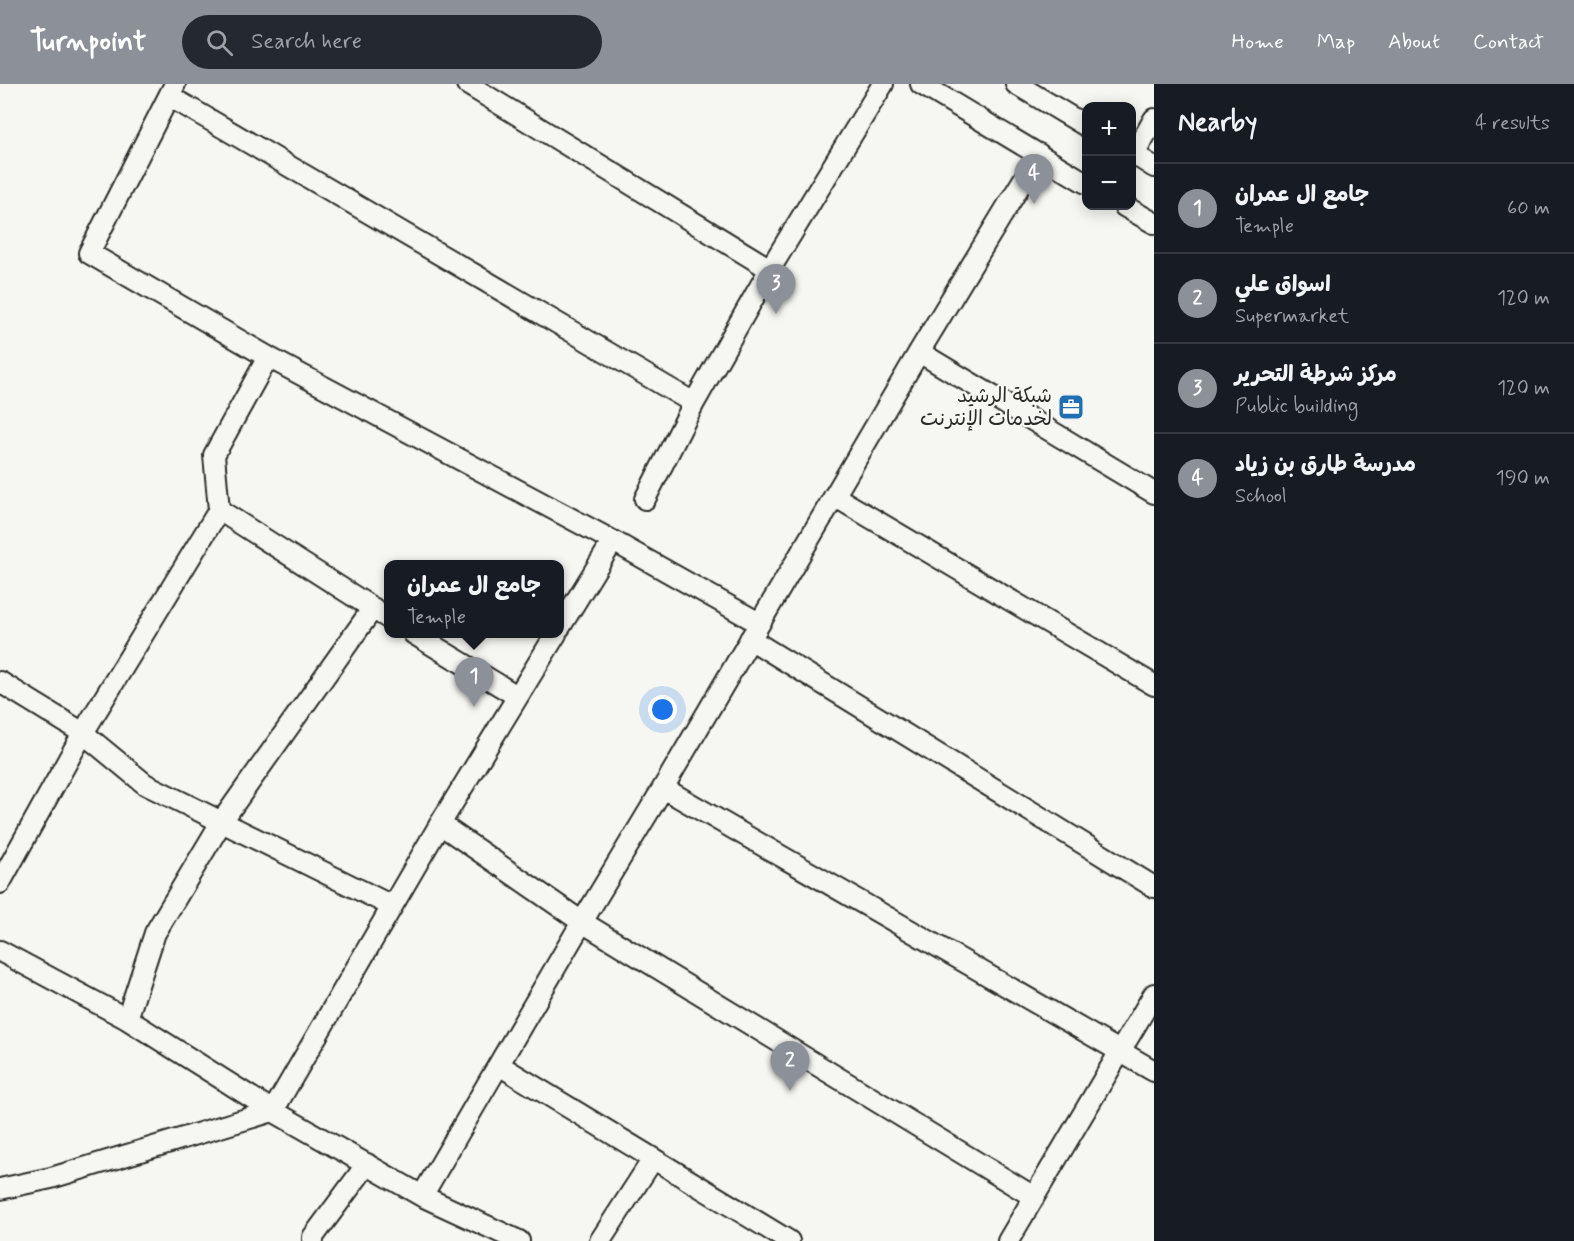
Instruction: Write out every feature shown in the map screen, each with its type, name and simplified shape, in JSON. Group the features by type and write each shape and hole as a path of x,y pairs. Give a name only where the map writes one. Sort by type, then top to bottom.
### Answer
{"street":[{"path":"467,84 770,269"},
{"path":"645,499 694,403 770,269 883,84"},
{"path":"921,84 1082,181"},
{"path":"1016,84 1082,124"},
{"path":"694,403 172,90 89,253 268,357 613,541 1154,887"},
{"path":"1136,149 1154,119"},
{"path":"422,1196 919,352 1039,154"},
{"path":"1136,156 1154,167"},
{"path":"1132,210 1154,223"},
{"path":"919,352 1154,493"},
{"path":"0,883 83,733 219,510 214,455 268,357"},
{"path":"834,496 1154,685"},
{"path":"127,1019 155,933 222,821 381,613 219,510"},
{"path":"564,621 613,541"},
{"path":"422,638 517,696"},
{"path":"0,1189 51,1179 273,1110 440,824 553,638"},
{"path":"0,682 83,733 145,784 392,906"},
{"path":"663,788 1154,1071"},
{"path":"440,824 582,922 1034,1197"},
{"path":"0,951 127,1019 273,1110 422,1196 519,1241"},
{"path":"1008,1241 1154,994"},
{"path":"499,1065 789,1241"},
{"path":"600,1241 653,1159"},
{"path":"313,1241 313,1237 367,1164"}],"place":[{"name":"مدرسة طارق بن زياد","path":"1034,204"},
{"name":"مركز شرطة التحرير","path":"776,314"},
{"name":"شبكة الرشيد لخدمات الإنترنت","path":"1071,407"},
{"name":"جامع ال عمران","path":"474,707"},
{"name":"اسواق علي","path":"790,1091"}]}
